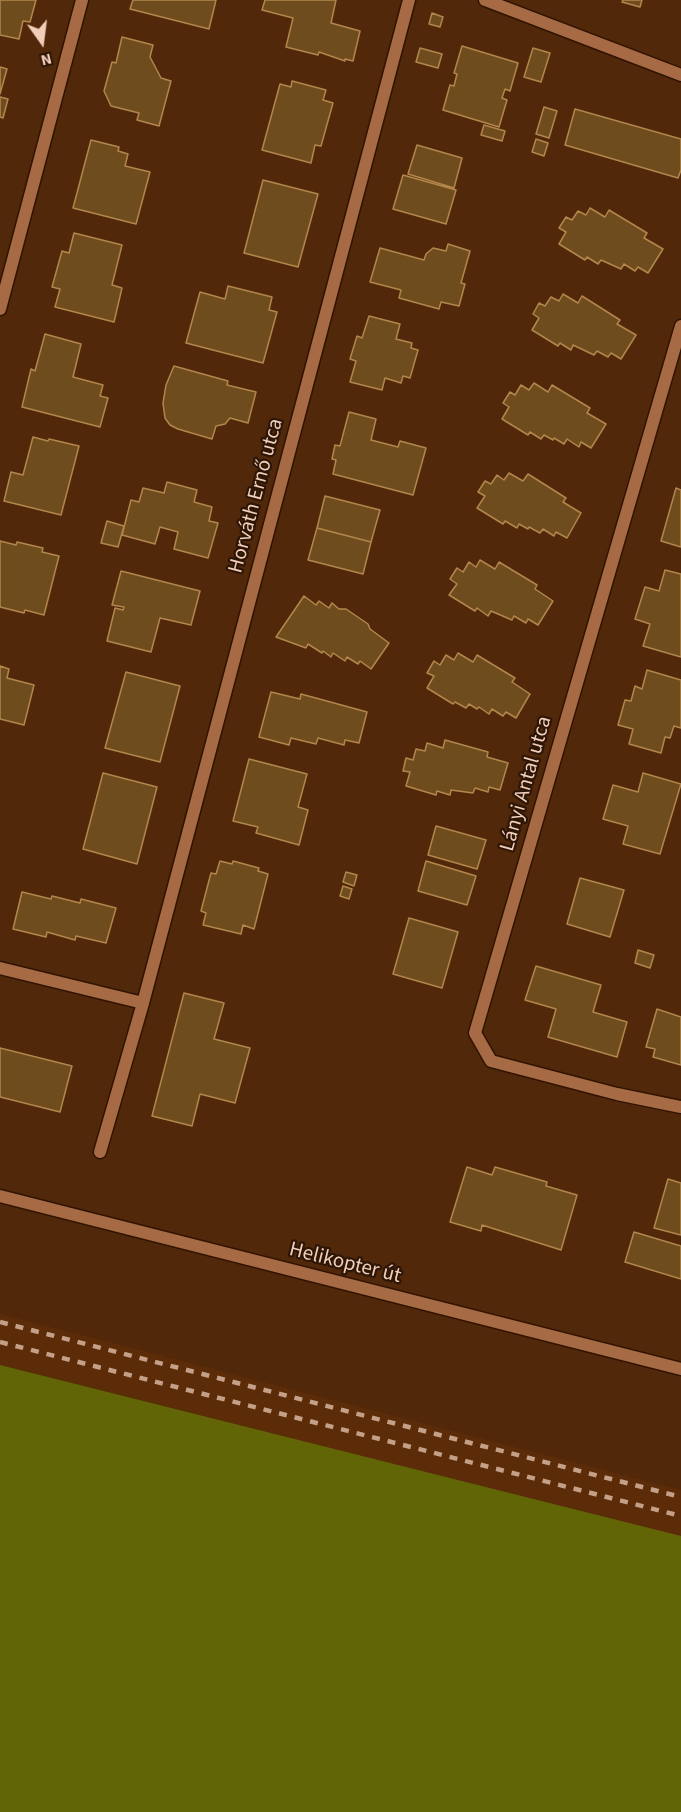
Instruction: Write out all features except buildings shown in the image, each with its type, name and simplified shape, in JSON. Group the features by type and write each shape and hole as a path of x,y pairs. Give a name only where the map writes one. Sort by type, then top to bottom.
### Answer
{"street":[{"path":"0,309 82,0"},
{"name":"Horváth Ernő utca","path":"100,1152 143,1003 409,0"},
{"path":"485,0 681,75"},
{"name":"Lányi Antal utca","path":"681,326 475,1033 491,1061 617,1094 681,1107"},
{"path":"0,968 143,1003"},
{"name":"Helikopter út","path":"0,1196 681,1370"}],"shaded area":[{"path":"0,1314 681,1490 681,1536 0,1365"},
{"path":"0,1365 681,1536 681,1812 0,1812"}],"railway":[{"path":"0,1322 681,1497"},
{"path":"0,1342 681,1516"}]}
